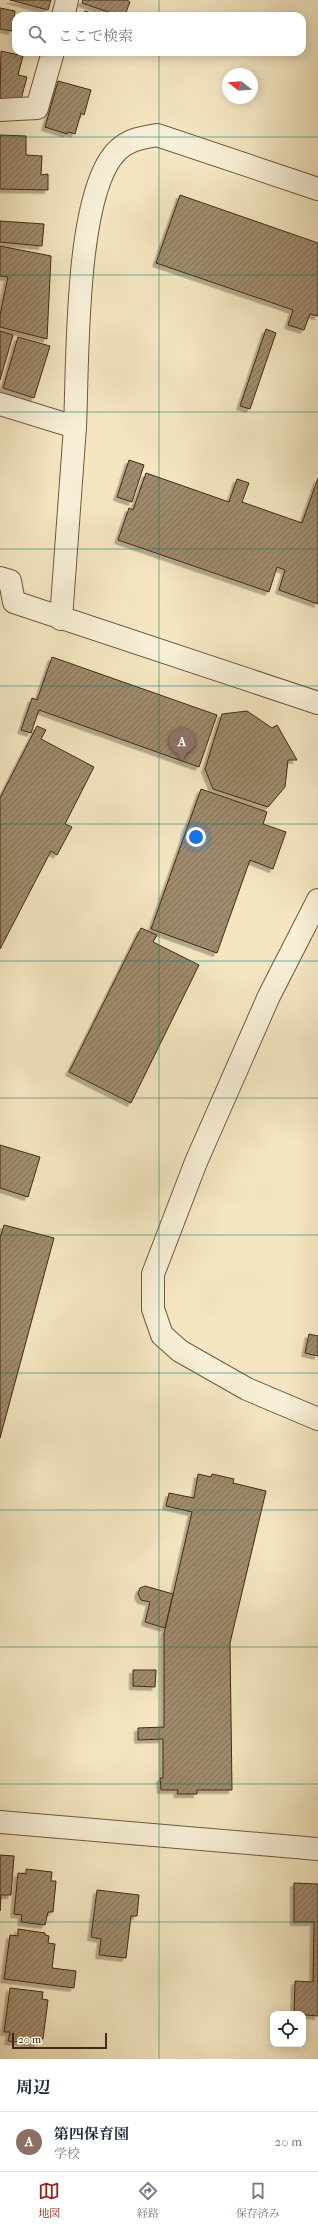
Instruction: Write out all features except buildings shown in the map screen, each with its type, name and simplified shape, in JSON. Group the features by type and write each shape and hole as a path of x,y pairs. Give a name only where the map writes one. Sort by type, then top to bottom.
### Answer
{"street":[{"path":"64,12 67,0"},
{"path":"0,110 37,108 52,56"},
{"path":"61,619 75,427 82,262 92,204 100,177 117,151 133,139 157,135 318,189"},
{"path":"0,404 75,427"},
{"path":"0,578 10,581 14,602 318,704"},
{"path":"318,900 270,996 196,1162 153,1274 153,1309 162,1335 180,1351 247,1389 318,1419"},
{"path":"0,1822 318,1848"}],"place":[{"name":"第四保育園","path":"182,761"}]}
